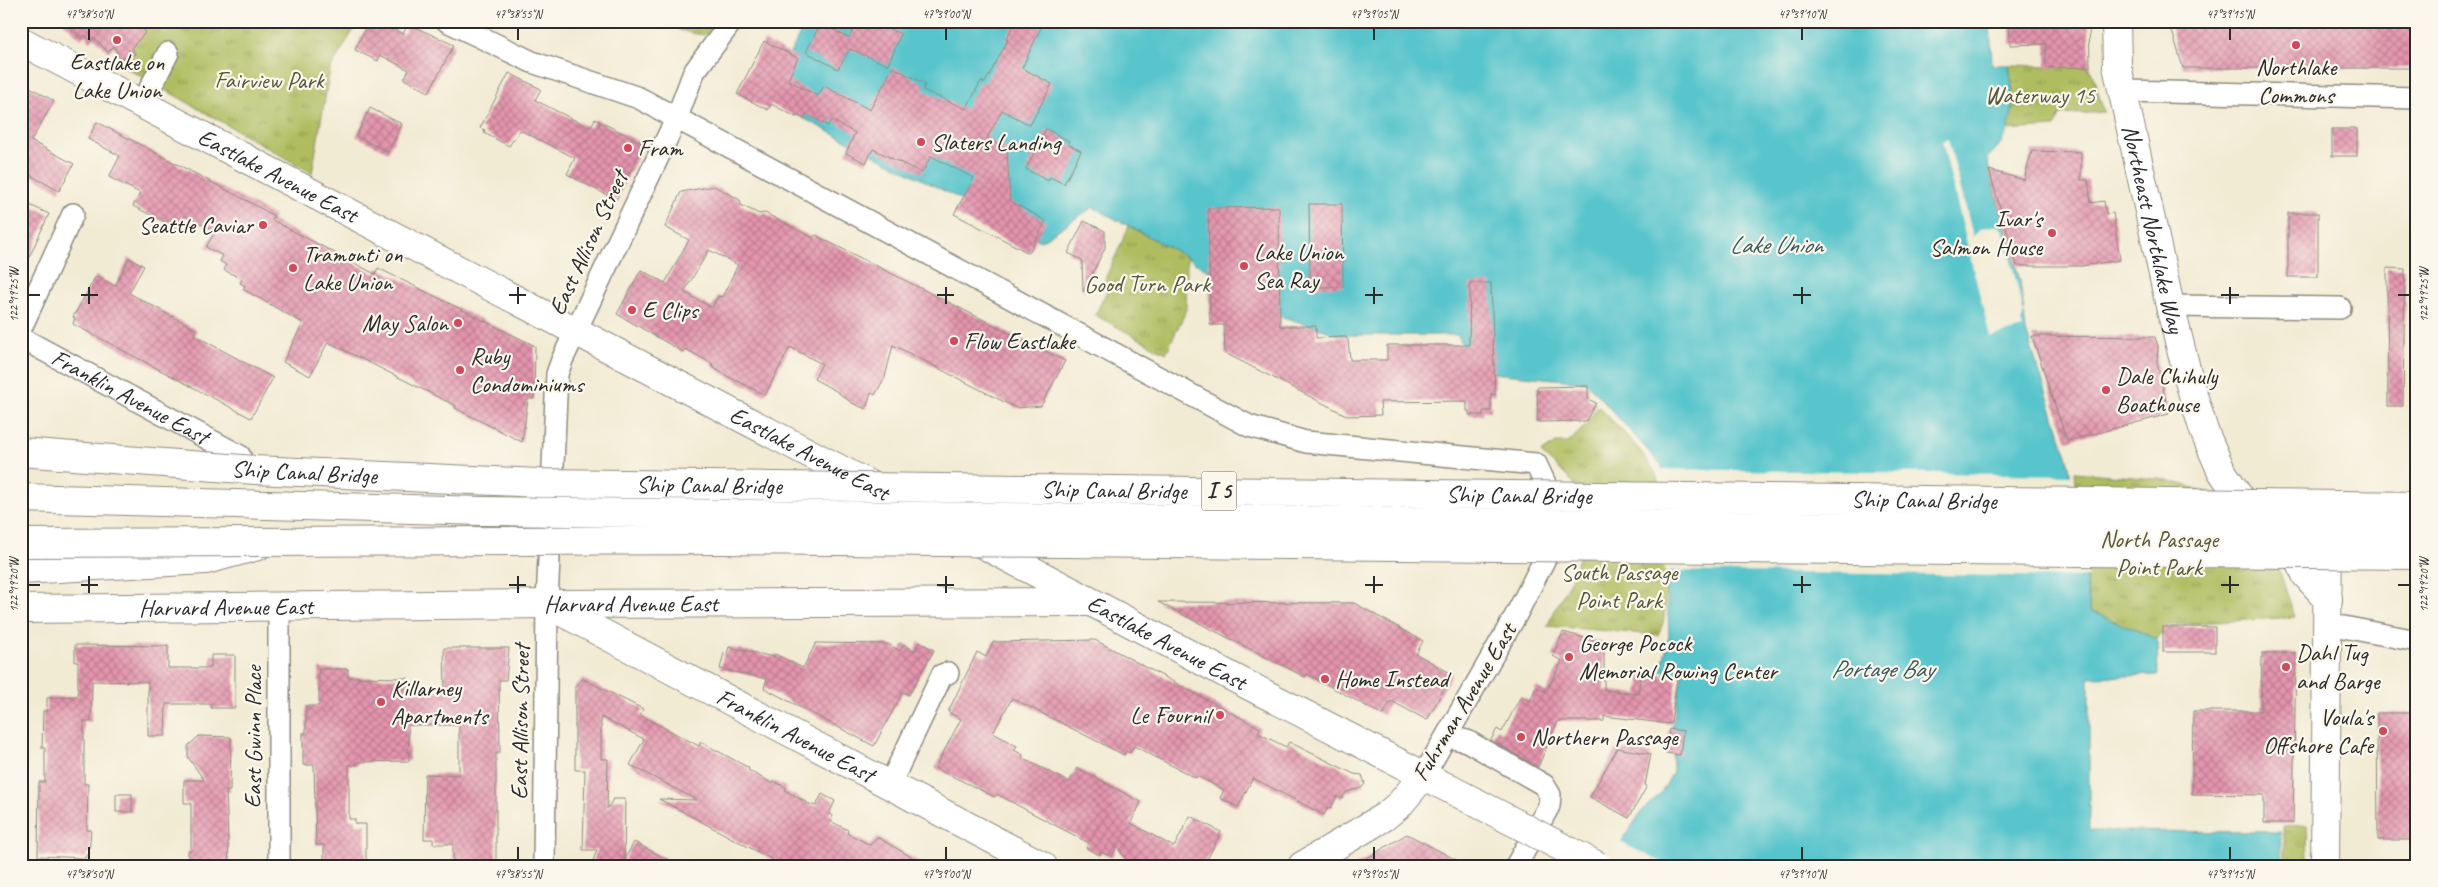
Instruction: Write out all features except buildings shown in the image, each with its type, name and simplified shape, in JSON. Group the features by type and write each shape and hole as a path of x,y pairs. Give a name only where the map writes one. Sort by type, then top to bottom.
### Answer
{"main road":[{"name":"Northeast Northlake Way","path":"2116,21 2117,66 2170,306 2199,414 2221,470 2244,504 2262,514 2281,518 2417,518"},
{"name":"Eastlake Avenue East","path":"21,41 1598,866"},
{"name":"Ship Canal Bridge","path":"21,452 254,470 539,483 2417,506"},
{"name":"Ship Canal Bridge","path":"21,498 483,511 2417,533"},
{"path":"2281,518 2306,575 2328,612"},
{"path":"2325,866 2328,518"},
{"path":"2328,612 2371,518"},
{"name":"I 5","path":"21,543 732,540 2417,555"},
{"path":"21,570 206,560 268,543"},
{"name":"Harvard Avenue East","path":"21,609 547,604 1092,602"},
{"name":"Franklin Avenue East","path":"547,604 1043,866"},
{"name":"Fuhrman Avenue East","path":"1302,866 1384,817 1399,805 1424,775"}],"street":[{"path":"446,21 532,62 639,98 677,118"},
{"name":"East Allison Street","path":"544,866 547,604 557,374 677,118 694,72 732,21"},
{"path":"142,104 168,53"},
{"path":"2123,91 2417,98"},
{"name":"Fuhrman Avenue East","path":"677,118 1249,426 1306,442 1536,464 1563,522 1516,615 1448,737 1424,775"},
{"path":"21,328 73,214"},
{"path":"2170,306 2340,308"},
{"name":"Franklin Avenue East","path":"21,338 240,456"},
{"name":"East Gwinn Place","path":"279,607 279,866"},
{"path":"2328,612 2417,641"},
{"path":"890,784 942,675 948,673"},
{"path":"1448,737 1467,741 1544,785 1550,795 1549,806 1516,866"}],"green space":[{"name":"Fairview Park","path":"141,21 359,21 330,69 312,173 123,66"},
{"path":"679,21 729,21 716,31 701,35 679,30"},
{"name":"Waterway 15","path":"2009,65 2090,67 2104,112 2060,115 2055,127 2006,130 2014,103"},
{"name":"Good Turn Park","path":"1129,226 1187,257 1186,311 1166,353 1095,315 1108,289 1102,286"},
{"name":"South Passage Point Park","path":"1598,406 1644,456 1655,473 1660,486 1665,523 1667,565 1664,619 1658,635 1547,626 1575,571 1587,528 1573,482 1541,453 1556,443 1568,443 1586,425"},
{"name":"North Passage Point Park","path":"2075,472 2168,480 2244,504 2277,564 2295,617 2168,625 2157,639 2090,611"},
{"path":"2307,825 2308,866 2284,866 2284,826"}],"water":[{"name":"Lake Union","path":"806,21 1990,21 1992,65 2009,65 2012,114 2005,137 1988,157 1989,171 2020,281 2026,331 2068,459 2090,611 2157,639 2158,675 2089,677 2089,831 2280,832 2282,866 1605,866 1642,811 1662,792 1673,772 1672,729 1682,675 1661,671 1669,636 1662,466 1586,382 1472,371 1458,335 1340,335 1274,314 1187,257 1093,207 1041,241 768,100"}],"pier":[{"path":"1948,139 1973,236 1982,228 1992,226 1998,226 2003,230 2024,313 2021,322 2023,328 1990,337 1942,141"},
{"path":"1659,469 2072,475 2088,577 1664,571"},
{"path":"1618,841 1632,848 1670,866 1602,866"}],"place":[{"name":"Eastlake on Lake Union","path":"117,40"},
{"name":"Northlake Commons","path":"2296,45"},
{"name":"Slaters Landing","path":"921,142"},
{"name":"Fram","path":"628,148"},
{"name":"Seattle Caviar","path":"263,225"},
{"name":"Ivar's Salmon House","path":"2052,233"},
{"name":"Lake Union Sea Ray","path":"1244,266"},
{"name":"Tramonti on Lake Union","path":"293,268"},
{"name":"E Clips","path":"632,310"},
{"name":"May Salon","path":"458,323"},
{"name":"Flow Eastlake","path":"954,341"},
{"name":"Ruby Condominiums","path":"460,370"},
{"name":"Dale Chihuly Boathouse","path":"2106,390"},
{"name":"George Pocock Memorial Rowing Center","path":"1569,657"},
{"name":"Dahl Tug and Barge","path":"2286,667"},
{"name":"Home Instead","path":"1325,679"},
{"name":"Killarney Apartments","path":"381,702"},
{"name":"Le Fournil","path":"1220,715"},
{"name":"Voula's Offshore Cafe","path":"2383,731"},
{"name":"Northern Passage","path":"1521,737"}],"water label":[{"name":"Portage Bay","path":"1882,669"}]}
